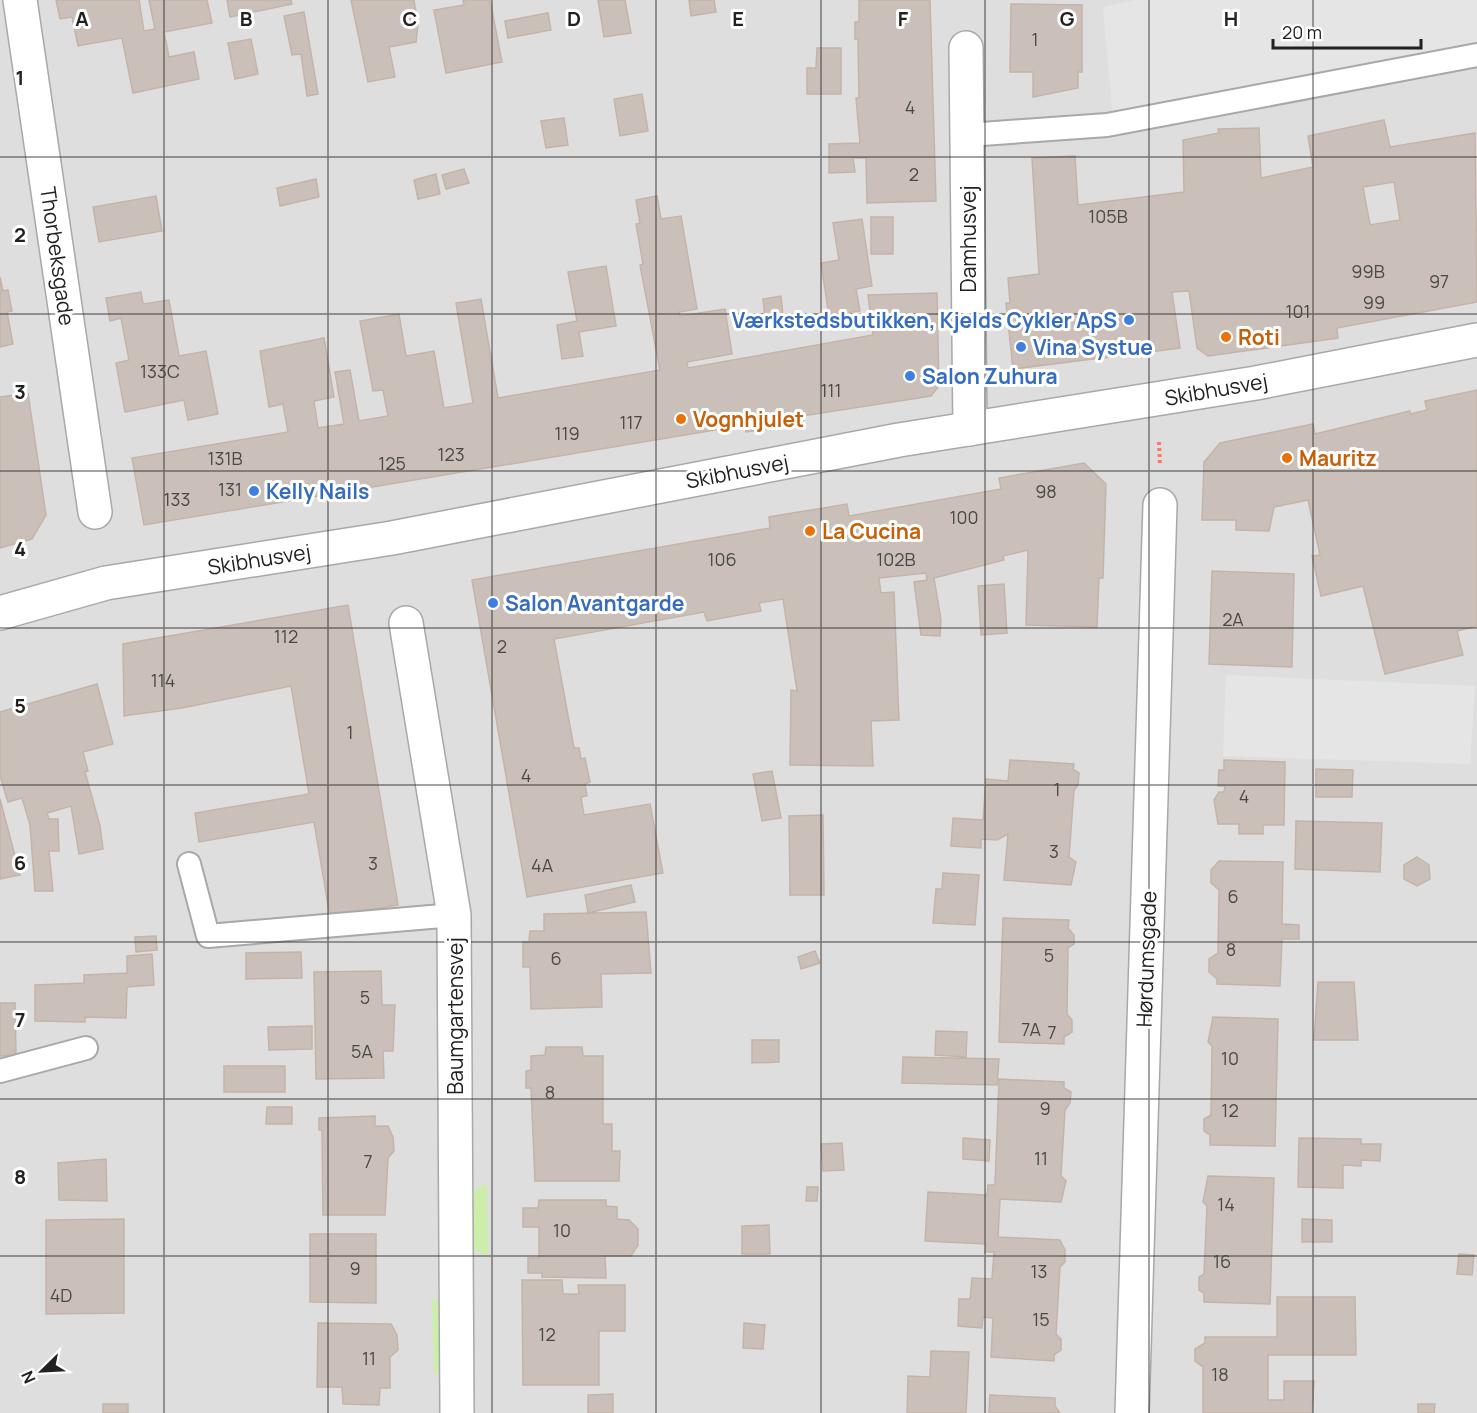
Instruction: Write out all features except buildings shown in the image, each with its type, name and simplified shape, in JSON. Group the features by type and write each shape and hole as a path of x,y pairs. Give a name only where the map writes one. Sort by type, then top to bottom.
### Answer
{"street":[{"name":"Thorbeksgade","path":"20,0 95,512"},
{"name":"Damhusvej","path":"966,48 970,429"},
{"name":"Skibhusvej","path":"0,613 106,583 392,538 970,429 1153,400 1477,340"},
{"name":"Hørdumsgade","path":"1132,1413 1160,505"},
{"name":"Baumgartensvej","path":"406,623 454,915 457,1413"}],"lane":[{"path":"968,135 1107,125 1477,55"},
{"path":"189,864 208,936 454,915"},
{"path":"0,1071 86,1048"}],"path":[{"path":"1153,400 1159,435 1160,505"}],"shaded area":[{"path":"0,0 1477,0 1477,1413 0,1413"},
{"path":"1135,0 1477,0 1477,57 1114,133 1103,7"},
{"path":"1226,675 1475,686 1470,764 1223,756"}],"green space":[{"path":"487,1183 488,1256 466,1246 466,1196"},
{"path":"432,1298 460,1316 459,1362 434,1374"}],"place":[{"name":"Værkstedsbutikken, Kjelds Cykler ApS","path":"1129,320"},
{"name":"Roti","path":"1226,337"},
{"name":"Vina Systue","path":"1021,347"},
{"name":"Salon Zuhura","path":"910,376"},
{"name":"Vognhjulet","path":"681,419"},
{"name":"Mauritz","path":"1287,458"},
{"name":"Kelly Nails","path":"254,491"},
{"name":"La Cucina","path":"810,531"},
{"name":"Salon Avantgarde","path":"493,603"}]}
